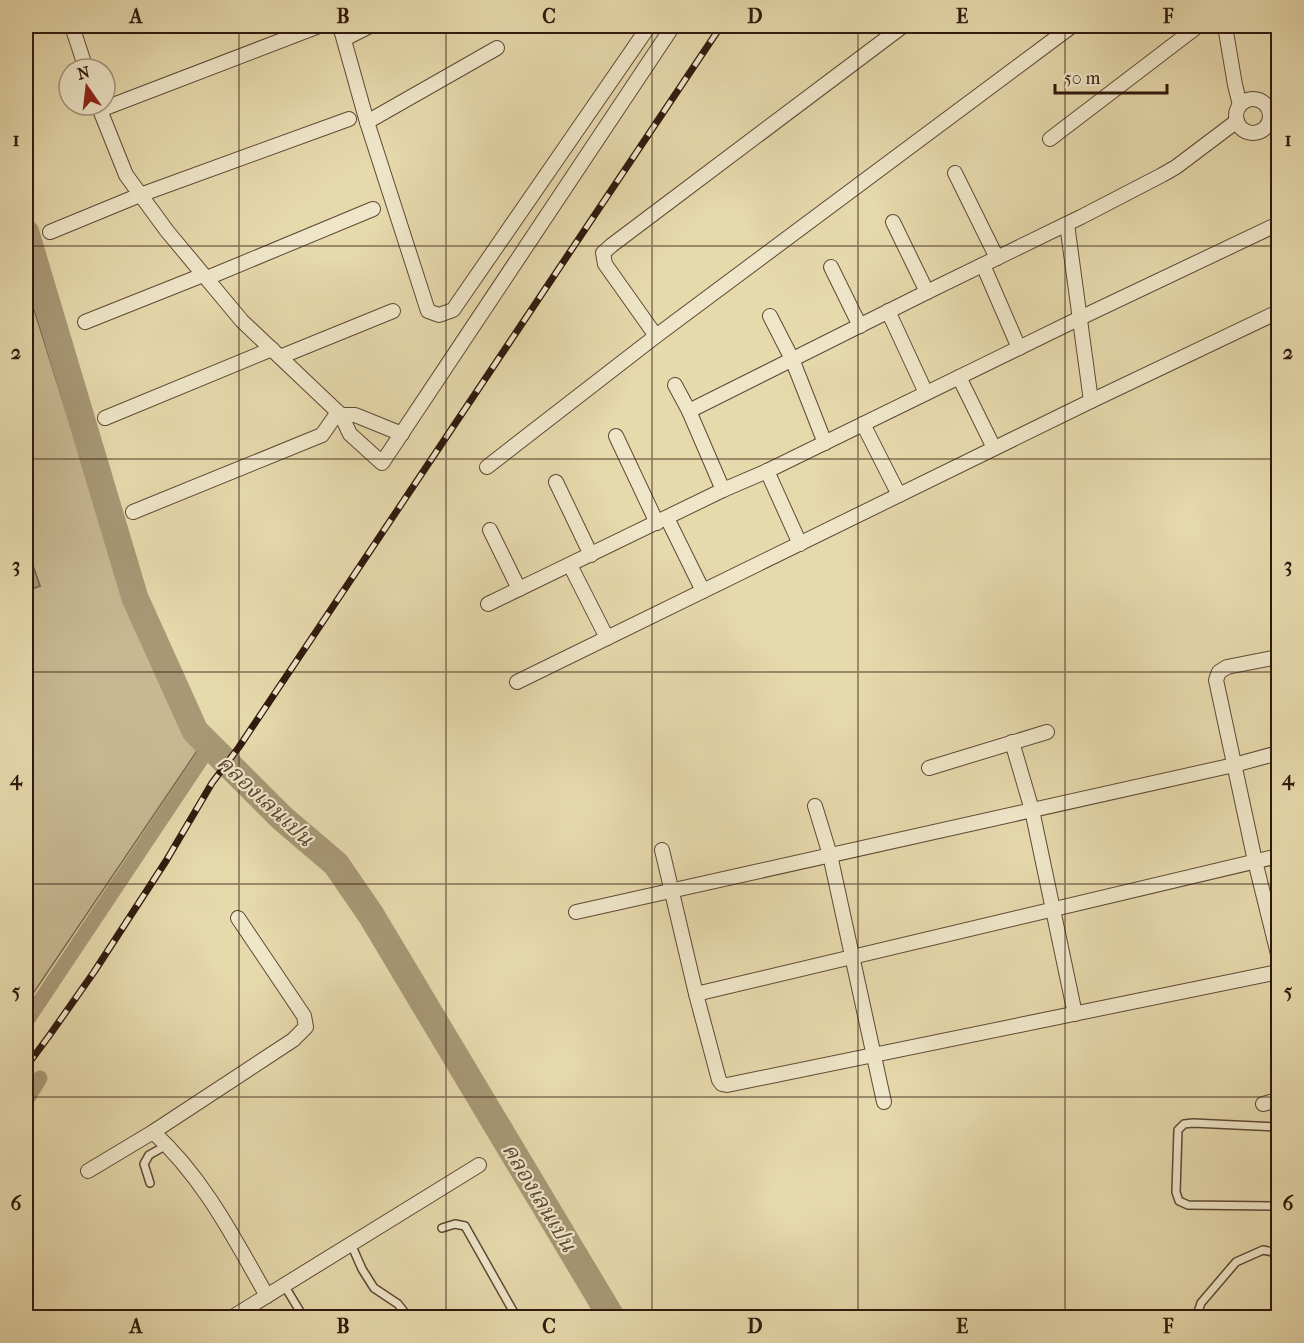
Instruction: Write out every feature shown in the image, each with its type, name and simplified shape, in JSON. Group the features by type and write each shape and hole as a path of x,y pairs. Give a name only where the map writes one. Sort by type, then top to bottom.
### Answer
{"street":[{"path":"72,26 82,57"},
{"path":"117,101 319,26"},
{"path":"370,26 342,32 367,122 428,311 439,315 453,310 650,26"},
{"path":"103,117 126,175 166,231 242,321 339,414 350,434 382,463 673,26"},
{"path":"656,336 605,264 603,253 903,26"},
{"path":"487,467 1055,30 1072,26"},
{"path":"1050,139 1198,26"},
{"path":"1225,26 1240,105 1236,116 1237,122 1245,130 1257,132 1267,126 1274,112 1260,100 1253,99 1240,105"},
{"path":"367,122 497,48"},
{"path":"50,232 140,195 349,119"},
{"path":"689,411 1067,224 1176,167 1237,122"},
{"path":"955,173 997,258"},
{"path":"85,322 205,277 373,209"},
{"path":"893,222 927,292"},
{"path":"1067,224 1091,401"},
{"path":"488,604 1278,224"},
{"path":"982,265 1019,348"},
{"path":"831,267 860,326"},
{"path":"105,418 393,311"},
{"path":"888,311 926,393"},
{"path":"517,682 994,448 1278,312"},
{"path":"770,316 792,359 825,443"},
{"path":"959,377 994,448"},
{"path":"675,385 689,411 723,490"},
{"path":"339,414 356,415 402,434"},
{"path":"133,512 322,435 339,414"},
{"path":"863,424 899,495"},
{"path":"616,436 703,591"},
{"path":"767,471 800,544"},
{"path":"556,482 591,555"},
{"path":"490,530 519,590"},
{"path":"570,565 607,638"},
{"path":"1278,657 1227,668 1219,672 1216,680 1255,861 1278,954"},
{"path":"929,768 1047,732"},
{"path":"1012,742 1032,810 1075,1014"},
{"path":"576,912 1234,765 1278,753"},
{"path":"815,806 830,855 884,1102"},
{"path":"662,850 696,994 722,1084 1278,972"},
{"path":"696,994 1278,856"},
{"path":"88,1170 153,1132 293,1040 306,1027 304,1016 238,918"},
{"path":"1263,1104 1278,1100"},
{"path":"153,1132 167,1145 212,1200 267,1296"},
{"path":"231,1317 479,1165"}],"lane":[{"path":"1278,1127 1184,1124 1178,1130 1176,1192 1179,1201 1188,1205 1278,1206"},
{"path":"150,1183 144,1164 149,1155 167,1145"},
{"path":"442,1228 455,1224 465,1226 517,1317"},
{"path":"351,1244 362,1269 374,1288 398,1304 409,1317"},
{"path":"1196,1317 1201,1303 1236,1262 1263,1250 1278,1253"},
{"path":"284,1285 304,1317"}],"shaded area":[{"path":"26,284 107,541 147,650 197,751 26,1004 26,591 40,586 26,546"},
{"path":"26,546 40,586 26,591"}],"waterway":[{"name":"คลองเลนเปน","path":"26,233 135,598 195,731 282,818 336,864 371,915 612,1318"},
{"path":"26,1022 210,746"},
{"path":"26,1101 40,1078"}],"railway":[{"path":"26,1067 94,972 166,861 212,783 239,747 721,26"}]}
